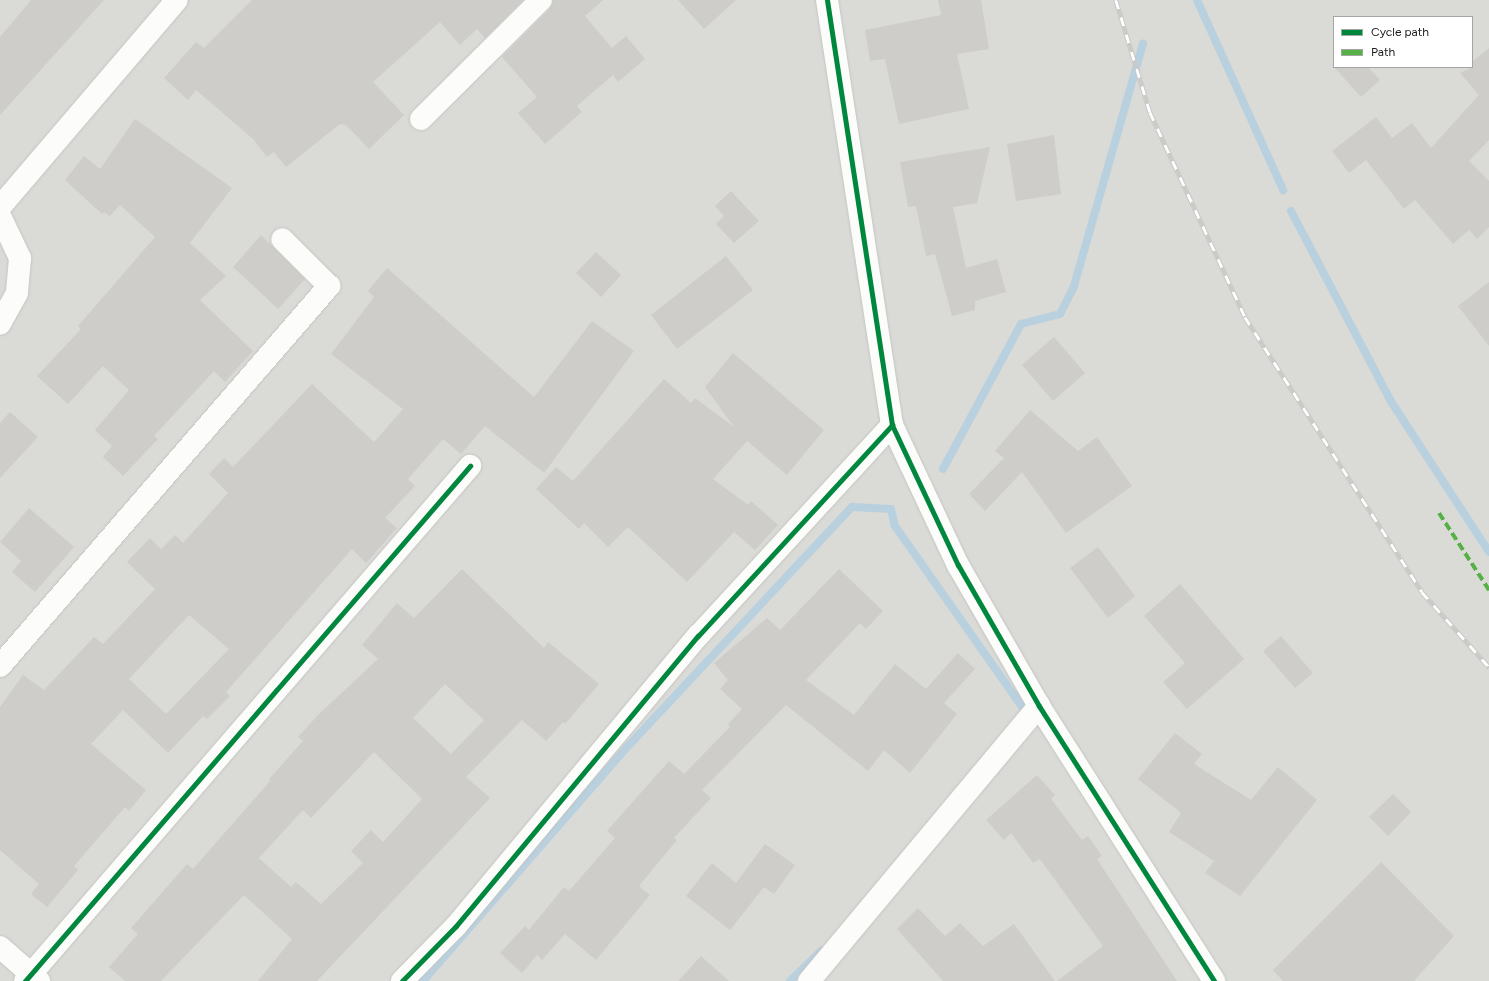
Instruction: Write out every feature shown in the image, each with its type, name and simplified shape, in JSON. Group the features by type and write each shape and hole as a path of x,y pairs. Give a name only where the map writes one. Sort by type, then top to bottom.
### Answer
{"street":[{"path":"0,207 177,0"},
{"path":"421,119 541,0"},
{"path":"827,0 892,425 958,565 1039,706 1207,978"},
{"path":"0,216 20,258 17,293 0,324"},
{"path":"0,666 329,286 282,239"},
{"path":"402,981 456,926 698,636 892,425"},
{"path":"0,947 32,979 470,466"},
{"path":"808,981 1039,706"}],"shaded area":[{"path":"0,0 1489,0 1489,981 0,981"}],"building":[{"path":"31,0 104,0 0,115 0,37"},
{"path":"252,0 523,0 485,38 477,29 460,45 440,22 373,82 404,115 369,149 346,125 340,124 286,167 274,152 267,157 253,139 196,90 188,100 164,78 196,42 204,48"},
{"path":"553,0 603,0 585,16 612,48 626,36 645,59 618,82 613,75 577,106 582,112 545,144 518,113 537,97 502,57 550,9"},
{"path":"678,0 736,0 704,29"},
{"path":"938,0 981,0 989,49 957,54 969,109 899,124 885,59 870,61 865,30 941,15"},
{"path":"1489,48 1489,140 1469,161 1489,181 1489,227 1477,239 1469,230 1453,244 1415,200 1404,209 1366,160 1349,173 1332,151 1376,117 1392,138 1412,123 1431,148 1479,95 1460,73 1473,68 1473,61"},
{"path":"1335,68 1369,68 1380,80 1361,97"},
{"path":"135,119 232,188 190,243 226,276 200,300 253,351 225,382 214,371 154,436 158,439 123,476 103,457 112,446 95,430 129,390 103,366 68,404 37,376 81,329 78,326 155,237 120,205 110,216 104,212 102,214 65,180 84,156 100,169"},
{"path":"1054,135 1061,194 1016,201 1007,144"},
{"path":"990,147 977,203 953,207 966,268 997,259 1006,292 975,301 975,310 952,316 935,254 926,256 916,206 908,207 900,162"},
{"path":"731,191 759,221 734,243 716,224 724,216 715,206"},
{"path":"261,235 305,279 278,309 233,267"},
{"path":"596,252 621,275 601,297 576,273"},
{"path":"726,256 753,290 677,349 651,315"},
{"path":"387,268 534,397 592,321 634,351 544,473 485,426 461,454 443,439 408,479 415,486 385,518 397,528 366,563 352,549 226,692 230,696 207,719 203,716 168,753 123,710 91,744 146,790 129,811 125,807 74,866 78,870 47,907 31,894 39,884 0,850 0,707 23,675 44,690 94,637 103,644 155,589 127,562 150,538 161,549 175,535 183,543 228,493 209,474 224,458 233,467 312,384 374,442 403,409 331,354 374,297 368,291","holes":["189,615 229,649 166,714 129,679"]},
{"path":"1489,282 1489,346 1458,306"},
{"path":"1054,337 1085,373 1053,401 1022,365"},
{"path":"733,353 824,430 787,475 747,441 713,479 748,505 751,501 778,525 755,550 734,532 687,582 628,527 608,547 584,523 579,529 536,489 556,467 573,481 664,379 691,403 695,398 734,427 705,387"},
{"path":"1030,410 1078,451 1097,437 1132,486 1066,533 1022,472 985,511 969,494 1004,458 995,451"},
{"path":"10,412 38,437 0,478 0,423"},
{"path":"29,508 74,547 35,592 12,572 21,561 0,542"},
{"path":"1098,547 1135,596 1108,618 1070,568"},
{"path":"462,569 544,648 548,642 599,684 565,724 563,722 546,741 522,720 466,777 490,798 317,981 258,981 292,939 244,895 161,981 125,981 109,967 138,934 131,928 187,864 193,869 303,741 298,737 319,714 378,659 362,645 397,603 414,618","holes":["445,684 484,720 451,754 413,718","374,752 422,799 383,842 371,830 351,851 363,863 321,904 296,882 291,887 259,858 303,810 311,818"]},
{"path":"839,569 883,611 866,629 860,623 806,680 854,715 895,664 926,689 958,653 975,669 944,703 957,714 910,773 884,750 868,771 786,705 702,790 711,798 674,838 677,840 639,886 650,895 596,960 565,934 542,960 537,955 522,973 500,953 525,926 529,930 564,887 569,891 615,838 607,831 669,761 684,774 730,727 728,724 742,709 720,689 728,680 714,663 767,618 780,630"},
{"path":"1180,584 1244,659 1187,709 1163,682 1185,663 1144,616"},
{"path":"1281,636 1313,673 1295,688 1263,651"},
{"path":"1175,733 1202,754 1194,764 1251,800 1278,767 1317,800 1240,896 1205,873 1214,861 1169,832 1181,813 1138,779"},
{"path":"1037,775 1055,795 1051,799 1082,840 1088,836 1102,856 1097,859 1177,981 1057,981 1103,946 1040,859 1033,863 1011,833 1004,840 986,820"},
{"path":"1393,794 1411,812 1388,836 1369,817"},
{"path":"765,844 795,865 774,894 764,887 730,930 686,896 712,863 736,883"},
{"path":"1381,862 1454,936 1414,981 1283,981 1273,970"},
{"path":"918,908 945,936 960,923 983,946 1014,924 1055,981 943,981 897,929"},
{"path":"701,956 729,981 678,981"}],"waterway":[{"path":"1197,0 1283,190"},
{"path":"943,469 1021,324 1060,314 1074,286 1143,44"},
{"path":"1291,211 1392,403 1489,552"},
{"path":"423,981 630,744 852,507 891,509 895,526 1025,711 1021,716"},
{"path":"790,981 821,951"}],"railway":[{"path":"1116,0 1150,112 1245,317 1422,592 1489,667"}],"marked path":[{"path":"1439,513 1489,590"}],"cycle path":[{"path":"827,0 892,425 958,565 1039,706 1214,981"},
{"path":"402,981 456,926 698,636 892,425"},
{"path":"25,981 470,466"}]}
